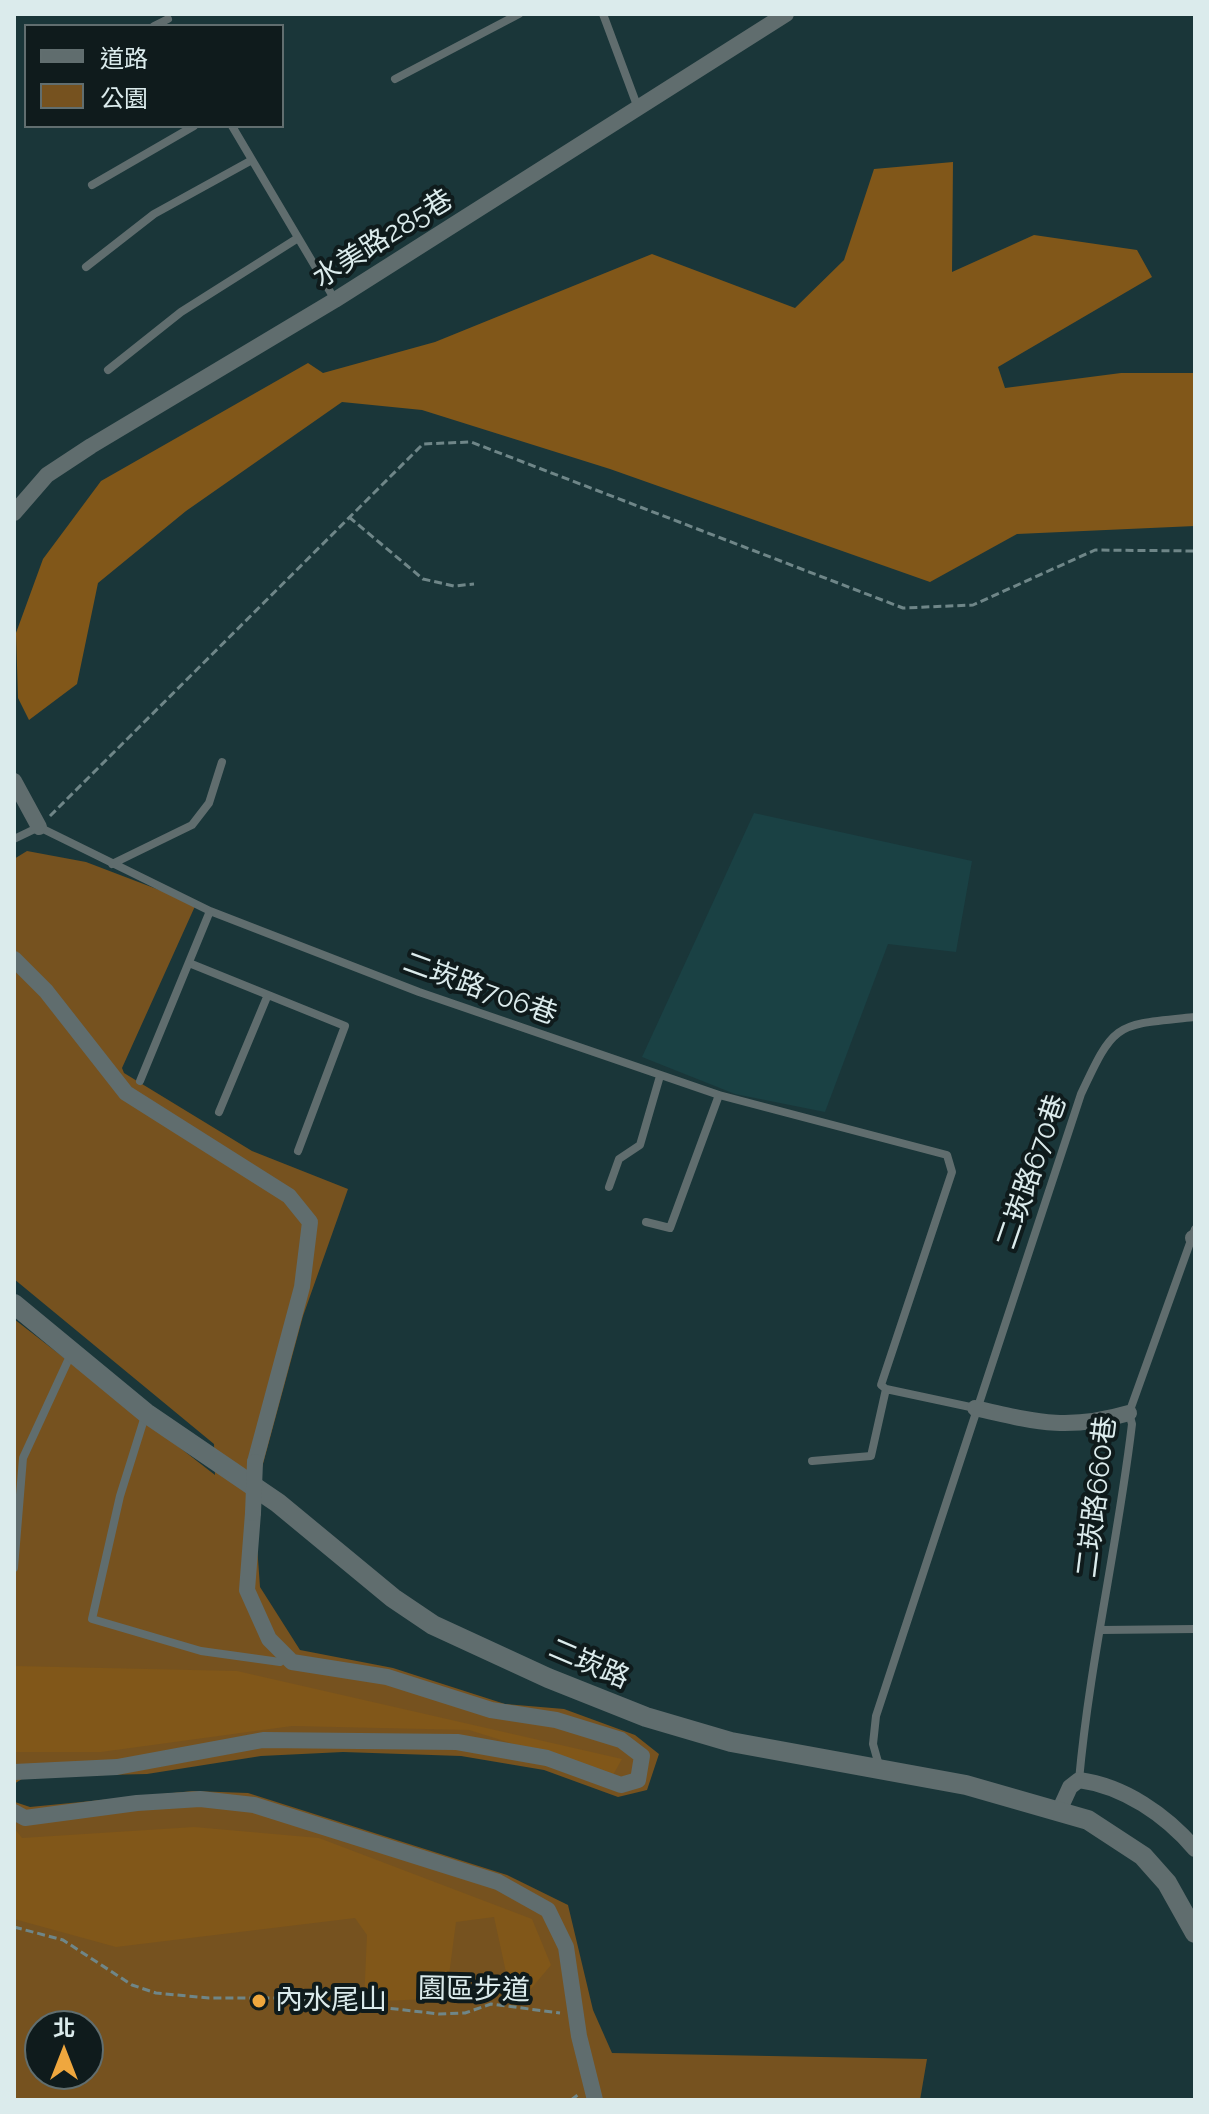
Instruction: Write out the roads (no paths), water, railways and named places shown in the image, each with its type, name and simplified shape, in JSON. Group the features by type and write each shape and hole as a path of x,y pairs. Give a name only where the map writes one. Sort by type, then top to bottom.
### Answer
{"street":[{"name":"水美路285巷","path":"14,513 58,467 335,300 786,14"},
{"path":"14,781 39,827"},
{"path":"14,959 46,991 126,1093 289,1196 310,1222 302,1287 255,1462 247,1590 269,1639 292,1662 387,1677 491,1710 556,1720 621,1740 642,1756 638,1780 621,1785 547,1758 457,1742 263,1740 117,1767 14,1772"},
{"name":"二崁路","path":"14,1304 73,1349 146,1413 278,1503 393,1598 433,1625 548,1678 646,1717 731,1742 966,1785 1059,1811 1099,1826 1143,1856 1167,1883 1195,1933"},
{"path":"975,1408 1049,1425 1092,1424 1129,1413"},
{"path":"1059,1811 1070,1787 1079,1780 1102,1783 1176,1827 1195,1849"},
{"path":"14,1812 25,1818 137,1803 200,1799 254,1805 498,1882 548,1910 566,1947 595,2100"}],"lane":[{"path":"395,79 519,14"},
{"path":"603,14 639,109"},
{"path":"92,185 191,128"},
{"path":"233,128 335,300"},
{"path":"86,267 154,214 252,160"},
{"path":"108,370 181,312 298,238"},
{"path":"112,864 192,825 209,803 222,762"},
{"path":"14,839 39,827"},
{"name":"二崁路706巷","path":"39,827 210,911 419,992 719,1095 947,1155 952,1172 881,1385 886,1389"},
{"path":"140,1081 210,911"},
{"path":"189,963 345,1026 298,1151"},
{"path":"219,1112 267,997"},
{"name":"二崁路670巷","path":"880,1769 873,1744 876,1716 1081,1094 1104,1044 1124,1027 1195,1017"},
{"path":"609,1187 619,1159 640,1145 660,1076"},
{"path":"646,1222 670,1228 719,1095"},
{"name":"二崁路660巷","path":"1079,1780 1086,1711 1123,1508 1132,1424 1129,1413 1194,1235"},
{"path":"14,1568 23,1458 73,1349"},
{"path":"812,1461 871,1456 886,1389 975,1408"},
{"path":"146,1413 120,1496 92,1619 201,1651 280,1662"},
{"path":"1101,1630 1195,1629"}],"place":[{"name":"內水尾山","path":"259,2001"}]}
